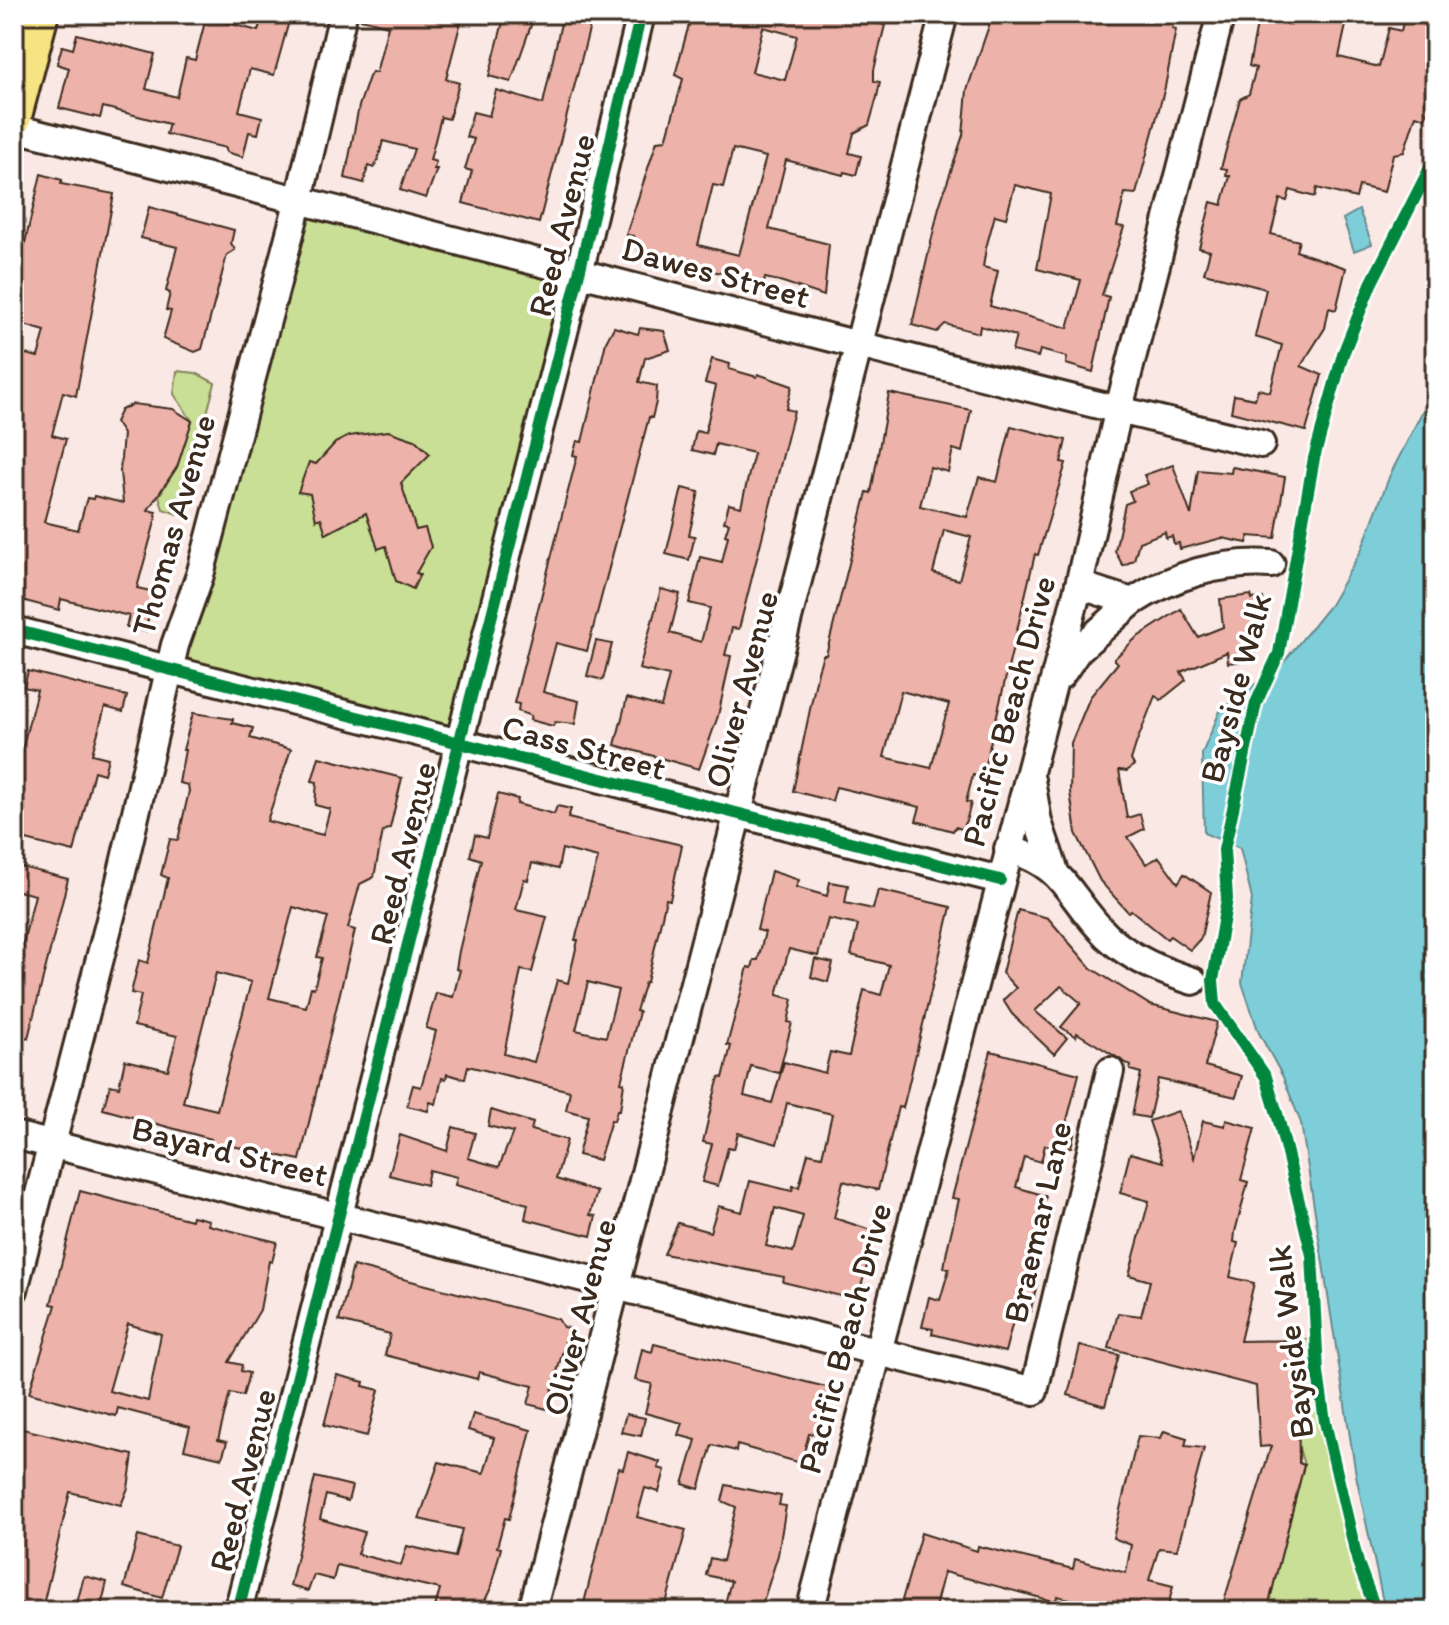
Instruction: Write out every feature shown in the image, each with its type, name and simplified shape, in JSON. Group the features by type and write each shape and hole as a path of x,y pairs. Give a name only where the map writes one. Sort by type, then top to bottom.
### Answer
{"main road":[{"path":"14,120 42,14"}],"street":[{"name":"Thomas Avenue","path":"14,1290 119,885 169,670 200,575 299,199 343,14"},
{"name":"Reed Avenue","path":"238,1611 579,273 641,14"},
{"name":"Oliver Avenue","path":"532,1611 944,14"},
{"name":"Pacific Beach Drive","path":"810,1611 1079,585 1118,412 1221,14"},
{"name":"Dawes Street","path":"14,128 299,199 858,347 1261,444"},
{"path":"1050,692 1078,650 1132,602 1159,584 1214,567 1243,562 1271,564"},
{"path":"1079,585 1132,602"},
{"name":"Cass Street","path":"14,630 737,816 1000,880"},
{"path":"1031,764 1038,822 1054,869 1077,903 1108,937 1152,968 1193,981"},
{"path":"1008,849 1038,858 1054,869"},
{"name":"Braemar Lane","path":"1034,1391 1110,1071"},
{"name":"Bayard Street","path":"14,1135 1034,1391"}],"green space":[{"path":"300,205 572,273 452,734 178,665"},
{"path":"177,371 196,373 215,383 180,515 163,509 159,496 177,467 192,421 174,394"},
{"path":"1311,1339 1355,1567 1375,1603 1376,1611 1267,1611 1304,1465 1298,1445 1298,1405 1303,1402 1303,1340"}],"water":[{"path":"1359,210 1372,244 1354,251 1343,219"},
{"path":"1435,387 1435,1611 1385,1611 1356,1475 1301,1123 1283,1077 1259,1033 1242,983 1252,899 1240,848 1204,833 1202,754 1220,711 1283,663 1330,605 1361,551 1390,475"}],"building":[{"path":"207,14 226,14 224,22 258,31 263,14 291,14 274,75 250,69 239,111 262,117 258,134 249,132 243,157 226,152 226,148 166,134 169,124 103,107 100,118 59,108 69,68 57,64 62,46 73,49 77,34 155,54 146,89 177,97 186,58 195,60"},
{"path":"362,14 463,14 446,79 459,83 449,119 441,117 430,160 436,162 434,169 437,169 426,198 400,190 414,149 383,141 374,168 368,166 364,183 345,178 359,106 369,77 372,72 376,73 388,26 361,19"},
{"path":"505,14 535,14 511,82 489,76"},
{"path":"563,14 593,14 539,223 463,203 472,171 465,169 474,139 466,137 473,112 489,116 496,90 543,104"},
{"path":"692,14 836,14 885,25 874,70 874,81 880,82 877,97 869,125 854,133 849,153 861,156 856,175 844,172 843,175 786,160 769,229 829,244 824,296 783,282 765,278 764,283 640,254 634,236 626,235 657,141 666,140 683,79 675,75","holes":["763,27 797,36 785,80 752,72","733,149 766,157 739,255 698,245 713,185 723,187"]},
{"path":"993,14 1033,14 1053,19 1054,14 1175,14 1172,28 1176,29 1165,87 1136,194 1125,193 1117,226 1124,227 1102,295 1109,297 1093,372 1066,364 1067,357 1040,350 1038,357 1012,351 1016,336 980,326 979,333 945,324 937,332 912,325 939,207 963,135 967,90","holes":["1015,185 1051,194 1037,269 1081,280 1068,328 990,306 998,271 983,267 995,215 1006,218"]},
{"path":"1259,14 1325,14 1328,20 1342,19 1346,25 1339,57 1379,67 1389,28 1401,31 1405,14 1435,14 1435,88 1431,105 1425,118 1416,115 1404,152 1393,154 1384,192 1359,186 1356,198 1317,188 1315,197 1290,190 1287,201 1280,199 1271,234 1299,241 1296,251 1346,268 1336,310 1329,308 1325,328 1301,366 1322,375 1306,431 1231,412 1234,395 1255,399 1258,389 1270,392 1282,345 1255,337 1266,289 1204,273 1210,251 1199,248 1211,202 1222,205 1230,176 1226,176 1227,169 1221,168 1240,99 1249,94 1256,68 1249,66"},
{"path":"41,174 62,180 61,184 114,194 76,396 63,392 52,435 66,439 44,522 78,530 87,498 93,499 94,496 123,503 120,471 123,434 115,422 121,410 133,404 173,409 192,421 177,467 148,510 156,512 156,518 137,588 155,592 145,631 126,627 129,616 61,599 59,610 14,598 14,351 38,357 45,331 14,322 14,290"},
{"path":"149,207 234,230 231,243 235,250 227,255 202,349 195,352 163,339 171,311 166,310 170,293 166,291 177,247 141,238"},
{"path":"614,327 638,334 640,328 664,331 670,350 645,358 639,382 657,386 656,402 652,418 649,417 587,651 556,643 543,692 579,701 575,724 555,722 553,726 530,720 531,716 518,711 519,704 514,703 577,456 573,455 577,441 582,442 606,342"},
{"path":"712,359 730,364 729,369 757,377 758,374 792,386 786,409 794,411 739,629 732,628 725,655 731,656 718,716 699,769 615,745 627,698 661,707 669,676 639,669 661,589 680,594 670,633 701,642 710,608 689,603 700,557 722,562 728,536 725,535 729,523 724,522 729,504 741,507 754,453 716,444 713,455 692,450 696,431 705,433 716,386 705,383"},
{"path":"889,393 971,410 962,452 953,449 948,472 930,467 920,506 967,517 979,477 997,482 1011,426 1066,440 1061,462 1066,463 1038,555 1035,554 987,757 981,777 973,775 966,802 971,803 962,829 955,827 953,831 916,821 920,807 836,787 832,801 793,791 818,671 823,655 826,655 867,492 871,493","holes":["944,530 971,537 959,580 933,573","901,691 949,704 931,768 884,757"]},
{"path":"388,431 415,440 430,454 401,483 416,530 425,528 431,547 416,573 420,574 413,589 396,581 386,546 378,549 366,513 326,534 321,518 316,520 310,494 298,492 309,462 316,464 335,443 349,436"},
{"path":"1173,465 1191,515 1198,470 1231,473 1232,467 1285,477 1275,538 1249,536 1247,543 1222,538 1180,549 1179,543 1174,544 1172,536 1166,538 1165,532 1139,542 1134,560 1123,566 1115,551 1125,504 1133,501 1129,491 1148,484 1144,475"},
{"path":"682,488 699,492 689,535 695,536 689,560 666,554"},
{"path":"1251,595 1252,599 1263,598 1264,612 1253,660 1228,663 1227,652 1181,672 1186,680 1161,700 1155,696 1131,760 1134,765 1127,771 1119,770 1127,818 1140,814 1144,829 1128,837 1146,864 1159,857 1178,883 1184,874 1211,892 1201,938 1190,950 1170,936 1167,939 1131,910 1128,912 1100,881 1076,833 1070,792 1071,743 1090,697 1118,663 1114,659 1136,638 1181,609 1198,637 1223,627 1220,599"},
{"path":"596,641 612,644 603,680 587,676"},
{"path":"28,671 127,696 123,712 105,707 92,754 108,758 104,774 94,771 74,852 14,837 14,782 37,690 24,687"},
{"path":"193,713 233,719 232,723 253,728 250,738 291,749 267,821 323,835 330,809 315,805 317,782 312,781 319,757 402,778 390,828 383,831 374,877 360,884 348,928 355,930 300,1160 227,1145 225,1151 209,1146 211,1139 103,1109 110,1085 119,1087 125,1060 168,1070 177,1036 134,1026 141,995 131,993 139,960 148,963 168,878 161,875 170,839 178,840 189,791 188,785 179,783 183,750","holes":["293,907 328,917 317,957 322,958 306,1007 269,998","216,973 251,982 217,1110 183,1102"]},
{"path":"498,794 518,799 517,804 554,814 557,806 571,809 568,818 682,845 670,900 666,899 647,982 636,1011 639,1012 621,1082 624,1083 620,1110 617,1110 614,1121 611,1120 599,1160 578,1155 588,1116 566,1110 570,1091 468,1066 465,1079 447,1074 446,1079 442,1078 436,1104 430,1102 428,1111 407,1106 413,1085 421,1087 429,1059 436,1031 426,1028 436,993 453,997 460,970 456,969 459,951 481,860 470,856 475,835 487,838","holes":["562,849 598,858 575,940 578,940 568,983 557,980 534,1062 504,1054 521,970 532,972 547,917 516,910 524,879 528,880 532,863 558,869","588,982 618,990 606,1037 576,1030"]},
{"path":"14,865 68,879 28,1038 14,1035 14,962 18,963 35,895 14,890"},
{"path":"771,871 799,880 796,887 827,896 830,882 848,885 845,903 873,909 878,890 951,907 903,1108 898,1107 878,1190 843,1181 834,1218 877,1232 857,1300 783,1282 784,1277 664,1254 678,1223 710,1232 718,1206 742,1212 750,1181 792,1191 793,1186 799,1187 808,1153 822,1156 832,1114 787,1103 777,1144 738,1133 734,1149 728,1148 718,1186 702,1182 712,1144 703,1142 712,1103 719,1077 723,1078 731,1046 727,1045 748,967 752,968 754,960 758,960 765,932 757,930","holes":["828,919 858,925 851,955 889,965 881,995 864,990 849,1056 830,1052 825,1073 784,1062 772,1103 744,1096 751,1066 779,1073 792,1023 788,1022 793,999 777,995 789,949 818,956","775,1208 803,1216 793,1252 766,1246"]},
{"path":"1018,910 1048,918 1091,968 1150,1005 1217,1022 1205,1066 1242,1076 1236,1097 1158,1079 1149,1118 1132,1115 1141,1073 1130,1070 1131,1066 1077,1033 1076,1037 1061,1027 1081,1003 1061,986 1035,1011 1067,1038 1054,1054 1012,1014 1003,1000 1016,988 1002,973"},
{"path":"815,959 833,963 828,982 811,977"},
{"path":"991,1051 1079,1074 1065,1128 1075,1131 1071,1147 1045,1145 1041,1162 1024,1157 1016,1187 1046,1196 1025,1281 1037,1284 1030,1313 1016,1310 1005,1352 932,1334 933,1329 922,1327 929,1297 940,1300 949,1269 944,1268 959,1199 952,1198"},
{"path":"491,1110 533,1123 531,1130 567,1140 556,1179 597,1192 590,1215 596,1216 591,1236 525,1219 528,1204 455,1185 457,1177 429,1170 426,1185 389,1175 400,1135 447,1151 453,1127 475,1133 468,1158 499,1167 513,1132 488,1126"},
{"path":"1178,1111 1194,1158 1203,1121 1225,1126 1226,1120 1255,1128 1241,1180 1248,1182 1235,1232 1234,1242 1238,1243 1230,1277 1254,1283 1240,1341 1303,1340 1303,1402 1298,1405 1299,1463 1304,1465 1267,1611 1221,1611 1271,1446 1260,1447 1256,1386 1109,1348 1118,1313 1141,1316 1150,1281 1129,1275 1149,1201 1120,1193 1130,1153 1163,1162 1149,1121"},
{"path":"80,1191 191,1220 192,1216 209,1220 208,1225 277,1242 272,1262 269,1261 260,1310 229,1362 242,1365 241,1371 249,1373 243,1396 230,1393 218,1440 227,1442 222,1458 184,1449 190,1427 118,1408 116,1416 29,1393 56,1305 51,1304","holes":["128,1324 161,1334 148,1401 109,1391"]},
{"path":"353,1266 558,1319 563,1327 569,1328 547,1409 528,1404 533,1386 479,1372 477,1379 385,1355 390,1334 339,1321"},
{"path":"654,1344 834,1389 819,1433 809,1434 801,1463 737,1445 736,1451 712,1445 699,1489 683,1484 696,1440 678,1435 682,1423 645,1413 652,1384 635,1380 642,1349 652,1352"},
{"path":"1080,1346 1119,1355 1105,1406 1068,1395"},
{"path":"337,1375 364,1382 363,1386 379,1390 367,1436 324,1425"},
{"path":"473,1414 531,1430 509,1519 505,1518 497,1547 501,1548 490,1590 480,1611 435,1607 440,1589 337,1565 333,1580 314,1575 308,1591 290,1586 315,1477 352,1486 348,1501 326,1495 320,1519 364,1532 357,1554 401,1565 407,1546 455,1557 462,1529 419,1519 439,1462 484,1473 494,1438 468,1430"},
{"path":"626,1414 645,1418 641,1436 621,1432"},
{"path":"14,1427 133,1455 128,1488 121,1505 70,1492 42,1609 14,1602 14,1541 21,1514 14,1512"},
{"path":"1164,1431 1187,1438 1185,1446 1204,1448 1177,1550 1159,1548 1149,1580 1173,1586 1167,1611 1117,1611 1057,1596 1056,1602 944,1572 934,1611 899,1611 921,1533 977,1551 978,1546 1073,1569 1075,1559 1126,1573 1131,1545 1113,1538 1138,1436 1161,1438"},
{"path":"628,1452 660,1462 658,1468 665,1470 659,1492 645,1488 637,1517 686,1530 664,1611 582,1611 616,1476 619,1468 623,1469"},
{"path":"726,1485 781,1496 779,1505 786,1506 778,1555 760,1611 723,1611 731,1581 706,1575 710,1558 723,1561 736,1507 722,1501"},
{"path":"138,1536 177,1546 162,1598 124,1587"},
{"path":"84,1576 107,1582 100,1611 75,1611"}],"cycle path":[{"path":"238,1611 579,273 641,14"},
{"name":"Bayside Walk","path":"1376,1611 1358,1563 1325,1422 1318,1373 1312,1255 1278,1117 1266,1077 1215,1004 1213,980 1227,899 1224,850 1256,703 1279,653 1314,458 1343,354 1371,284 1435,158"},
{"path":"14,630 1000,880"}]}
